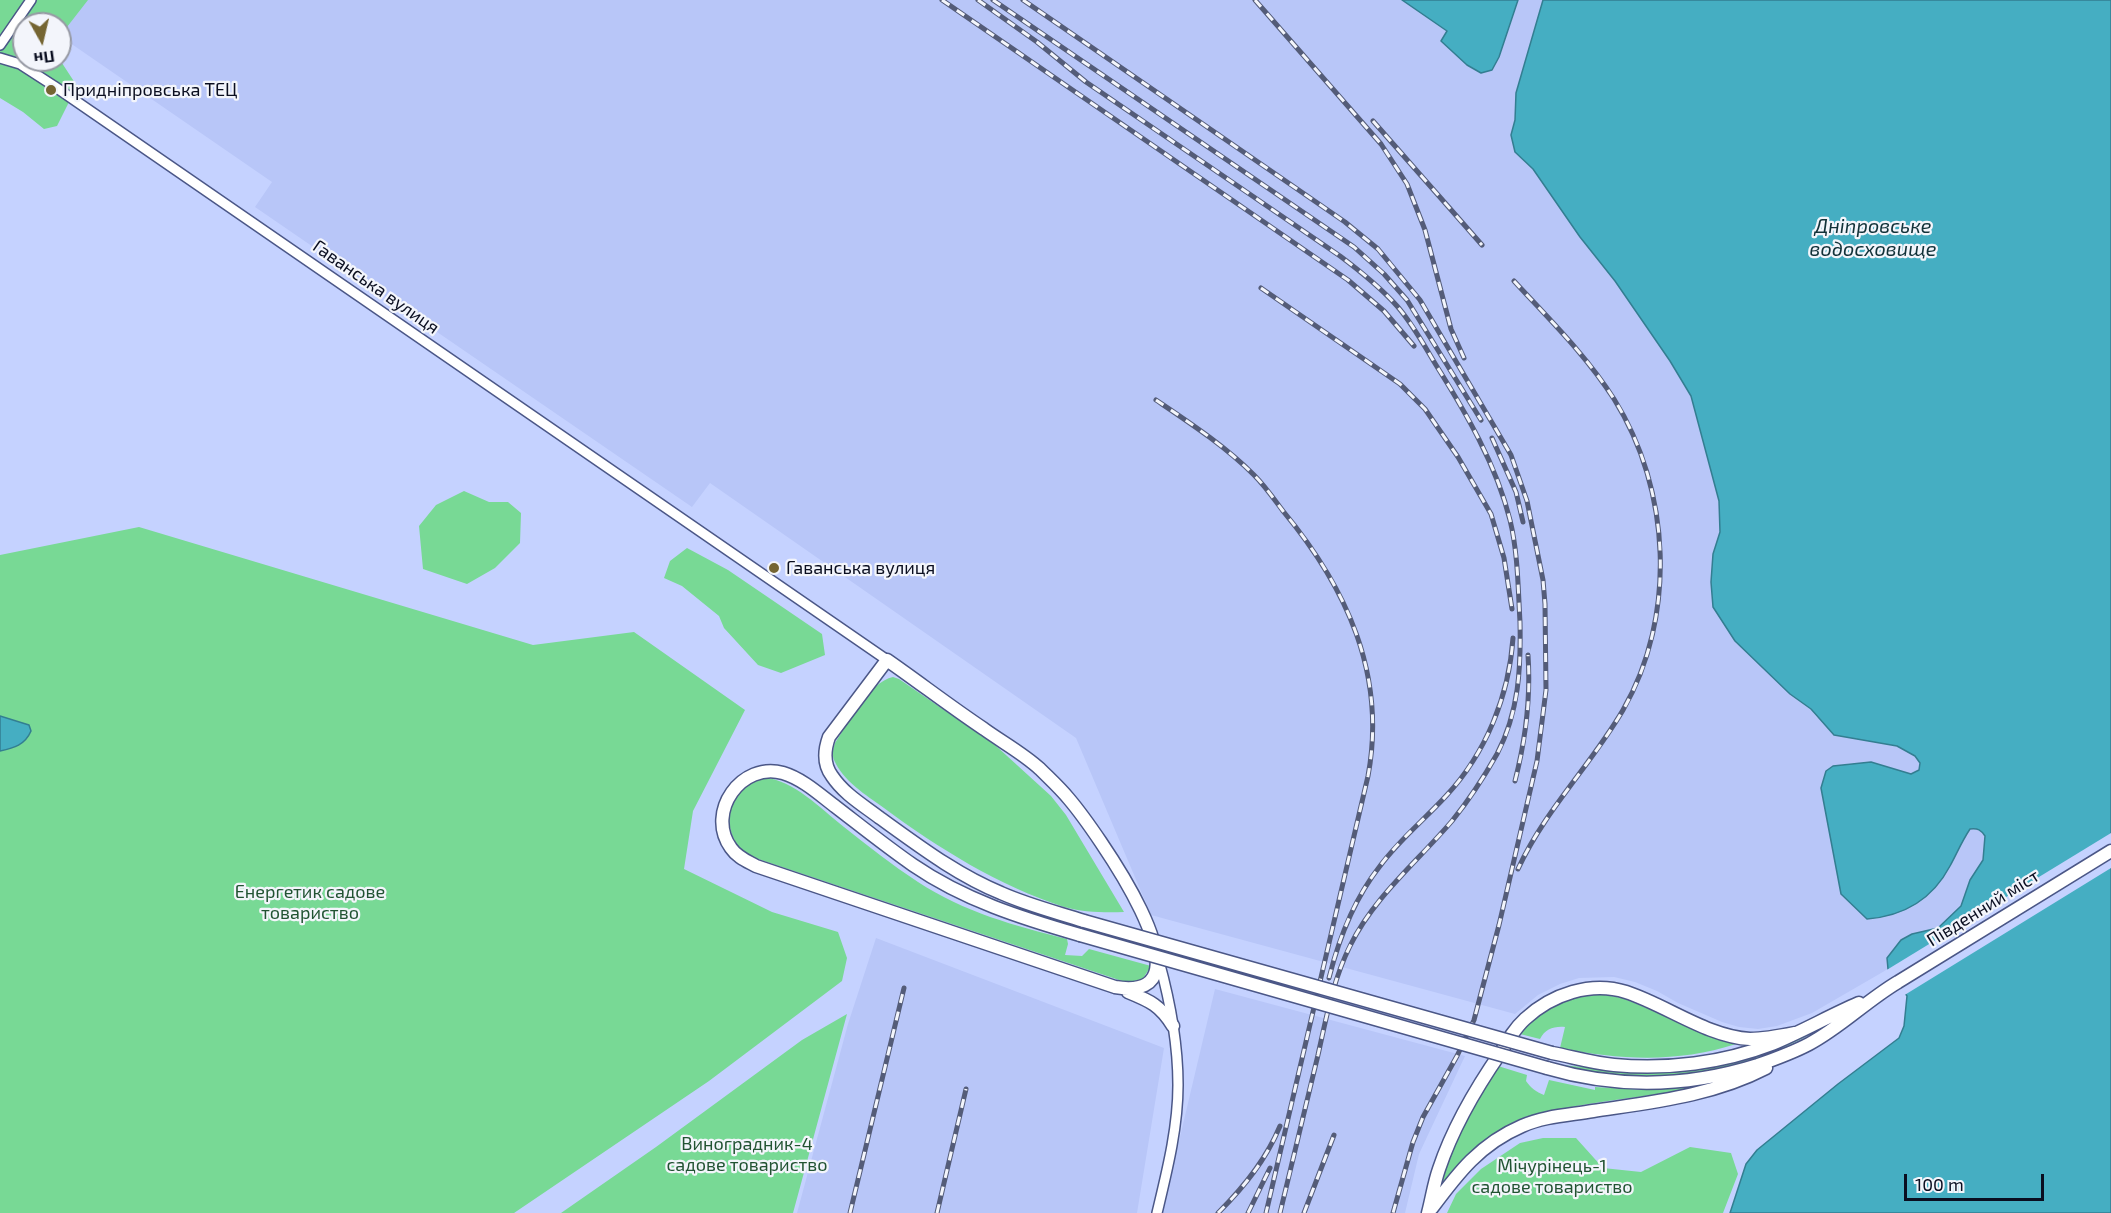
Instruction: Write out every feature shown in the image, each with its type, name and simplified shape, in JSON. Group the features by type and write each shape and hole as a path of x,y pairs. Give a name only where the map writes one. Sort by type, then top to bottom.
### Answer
{"main road":[{"path":"887,660 829,737 825,748 825,761 831,775 847,794 922,849 1000,893 1084,921 1552,1053 1614,1065 1678,1065 1703,1062 1752,1050 1795,1033 1873,996"},
{"name":"Гаванська вулиця","path":"887,660 1038,767 1068,798 1106,848 1134,896 1157,952"},
{"path":"1173,1026 1164,1012 1147,999 788,878 741,858 730,848 723,828 722,816 730,794 747,776 760,771 770,770 796,778 914,866 962,895 1017,917 1547,1068 1614,1081 1659,1083 1702,1079 1784,1056"},
{"name":"Південний міст","path":"1873,996 2111,851"},
{"path":"1115,987 1132,990 1149,985 1157,970 1157,952"},
{"path":"1428,1213 1439,1169 1482,1079 1526,1018 1540,1007 1567,993 1596,987 1626,992 1717,1031 1740,1037 1774,1037 1795,1033"},
{"path":"1428,1213 1460,1170 1490,1144 1523,1125 1543,1118 1666,1101 1751,1076 1831,1031 1873,996"}],"street":[{"path":"0,45 31,0"},
{"name":"Гаванська вулиця","path":"0,58 20,64 54,86 887,660"},
{"name":"Гаванська вулиця","path":"1157,952 1173,1026 1178,1084 1170,1157 1157,1213"}],"shaded area":[{"path":"62,0 1402,0 1448,31 1492,70 1499,57 1518,0 1543,0 1516,93 1515,120 1511,135 1515,152 1533,169 1580,237 1615,281 1691,396 1719,501 1720,532 1713,554 1711,582 1713,607 1735,641 1790,694 1811,709 1816,717 1854,739 1897,746 1915,756 1920,763 1919,771 1911,774 1852,763 1833,766 1821,788 1841,894 1852,903 1950,867 1970,829 1981,830 1985,836 1983,860 1970,880 1961,906 1938,928 1929,931 1887,958 1888,969 1812,1013 1777,1026 1758,1029 1722,1022 1657,991 1614,977 1579,978 1560,984 1538,995 1515,1014 1151,915 1076,738 710,483 692,507 255,207 272,182 72,44 72,12 54,12"},
{"path":"876,938 1164,1048 1137,1213 797,1213 848,1024"},
{"path":"1215,989 1465,1056 1419,1154 1405,1213 1162,1213"}],"green space":[{"path":"0,0 88,0 72,21 72,12 12,12 12,72 68,72 77,86 57,126 44,129 23,112 0,98"},
{"path":"464,491 489,502 508,502 521,513 520,543 495,568 467,584 423,569 419,526 436,505"},
{"name":"Енергетик садове товариство","path":"139,527 533,645 634,632 745,710 693,811 684,869 772,912 838,932 847,958 842,981 709,1081 514,1213 0,1213 0,555"},
{"path":"687,548 728,570 822,634 825,655 781,673 758,665 724,628 719,616 682,586 664,578 670,561"},
{"path":"893,677 995,745 1051,796 1066,815 1124,912 1071,909 993,877 926,837 870,798 843,775 833,756 835,743 868,695 884,680"},
{"path":"763,777 786,784 796,790 899,869 953,902 1009,923 1067,939 1065,955 1082,956 1089,949 1151,966 1142,980 1125,982 746,855 732,833 729,822 730,811 741,791 750,783"},
{"path":"1593,993 1622,998 1736,1044 1671,1057 1627,1057 1560,1048 1565,1027 1550,1029 1540,1039 1520,1034 1544,1011 1571,999"},
{"path":"1848,1010 1817,1031 1783,1048 1748,1061 1712,1070 1675,1075 1637,1076 1600,1073 1563,1065 1641,1073 1694,1070 1726,1063"},
{"name":"Виноградник-4 садове товариство","path":"847,1014 793,1213 561,1213 802,1040"},
{"path":"1498,1066 1527,1075 1526,1081 1532,1088 1544,1095 1549,1080 1595,1090 1595,1087 1644,1090 1702,1086 1575,1106 1525,1117 1489,1137 1439,1187 1464,1125"},
{"name":"Мічурінець-1 садове товариство","path":"1543,1138 1576,1138 1603,1168 1641,1172 1690,1147 1731,1153 1738,1174 1723,1213 1447,1213 1456,1194 1481,1169 1520,1143"}],"water":[{"path":"1402,0 1518,0 1499,57 1492,70 1481,73 1467,65 1441,41 1447,31"},
{"name":"Дніпровське водосховище","path":"1543,0 2111,0 2111,1213 1730,1213 1746,1164 1757,1150 1899,1038 1904,1026 1907,996 1888,969 1887,958 1901,940 1912,934 1938,928 1961,906 1970,880 1983,860 1985,836 1979,830 1970,829 1935,888 1926,897 1905,910 1867,919 1841,894 1821,788 1826,771 1833,766 1871,762 1911,774 1919,770 1920,763 1915,756 1897,746 1834,735 1811,709 1790,694 1735,641 1713,607 1711,582 1713,554 1720,532 1719,501 1691,396 1615,281 1580,237 1533,169 1515,152 1511,135 1515,120 1516,93"},
{"path":"0,716 29,725 31,731 26,740 10,749 0,751"}],"pier":[{"path":"2111,833 2111,868 1903,996 1885,971"}],"railway":[{"path":"942,0 1348,280 1384,311 1414,346"},
{"path":"978,0 1037,42 1086,82 1340,256 1384,292 1413,327 1469,420 1497,479 1510,520 1515,545 1520,622 1519,673 1510,722 1497,754 1482,780 1452,821 1397,880 1371,912 1350,946 1331,1000 1280,1213"},
{"path":"993,0 1354,247 1384,274 1407,300 1481,420"},
{"path":"1023,0 1345,222 1378,249 1420,300 1511,455 1527,501 1543,580 1545,604 1546,690 1537,761 1499,925 1474,1020 1423,1117 1413,1142 1393,1213"},
{"path":"1255,0 1381,144 1407,184 1425,230 1451,329 1464,358"},
{"path":"1373,121 1482,245"},
{"path":"1514,281 1579,352 1614,399 1633,435 1647,473 1656,513 1660,553 1659,594 1652,635 1640,673 1623,710 1541,827 1518,869"},
{"path":"1261,288 1400,384 1425,409 1458,457 1491,514 1504,558 1512,609"},
{"path":"1156,400 1207,435 1243,464 1266,488 1306,540 1343,601 1366,667 1372,702 1372,738 1368,776 1266,1213"},
{"path":"1492,438 1516,492 1523,522"},
{"path":"1329,978 1348,919 1362,892 1395,847 1438,805 1460,779 1484,742 1501,702 1511,660 1513,638"},
{"path":"1515,781 1527,718 1528,655"},
{"path":"850,1213 904,988"},
{"path":"937,1213 966,1089"},
{"path":"1218,1213 1254,1172 1280,1126"},
{"path":"1304,1213 1334,1135"},
{"path":"1248,1213 1270,1168"}],"place":[{"name":"Придніпровська ТЕЦ","path":"51,90"},
{"name":"Гаванська вулиця","path":"774,568"}]}
